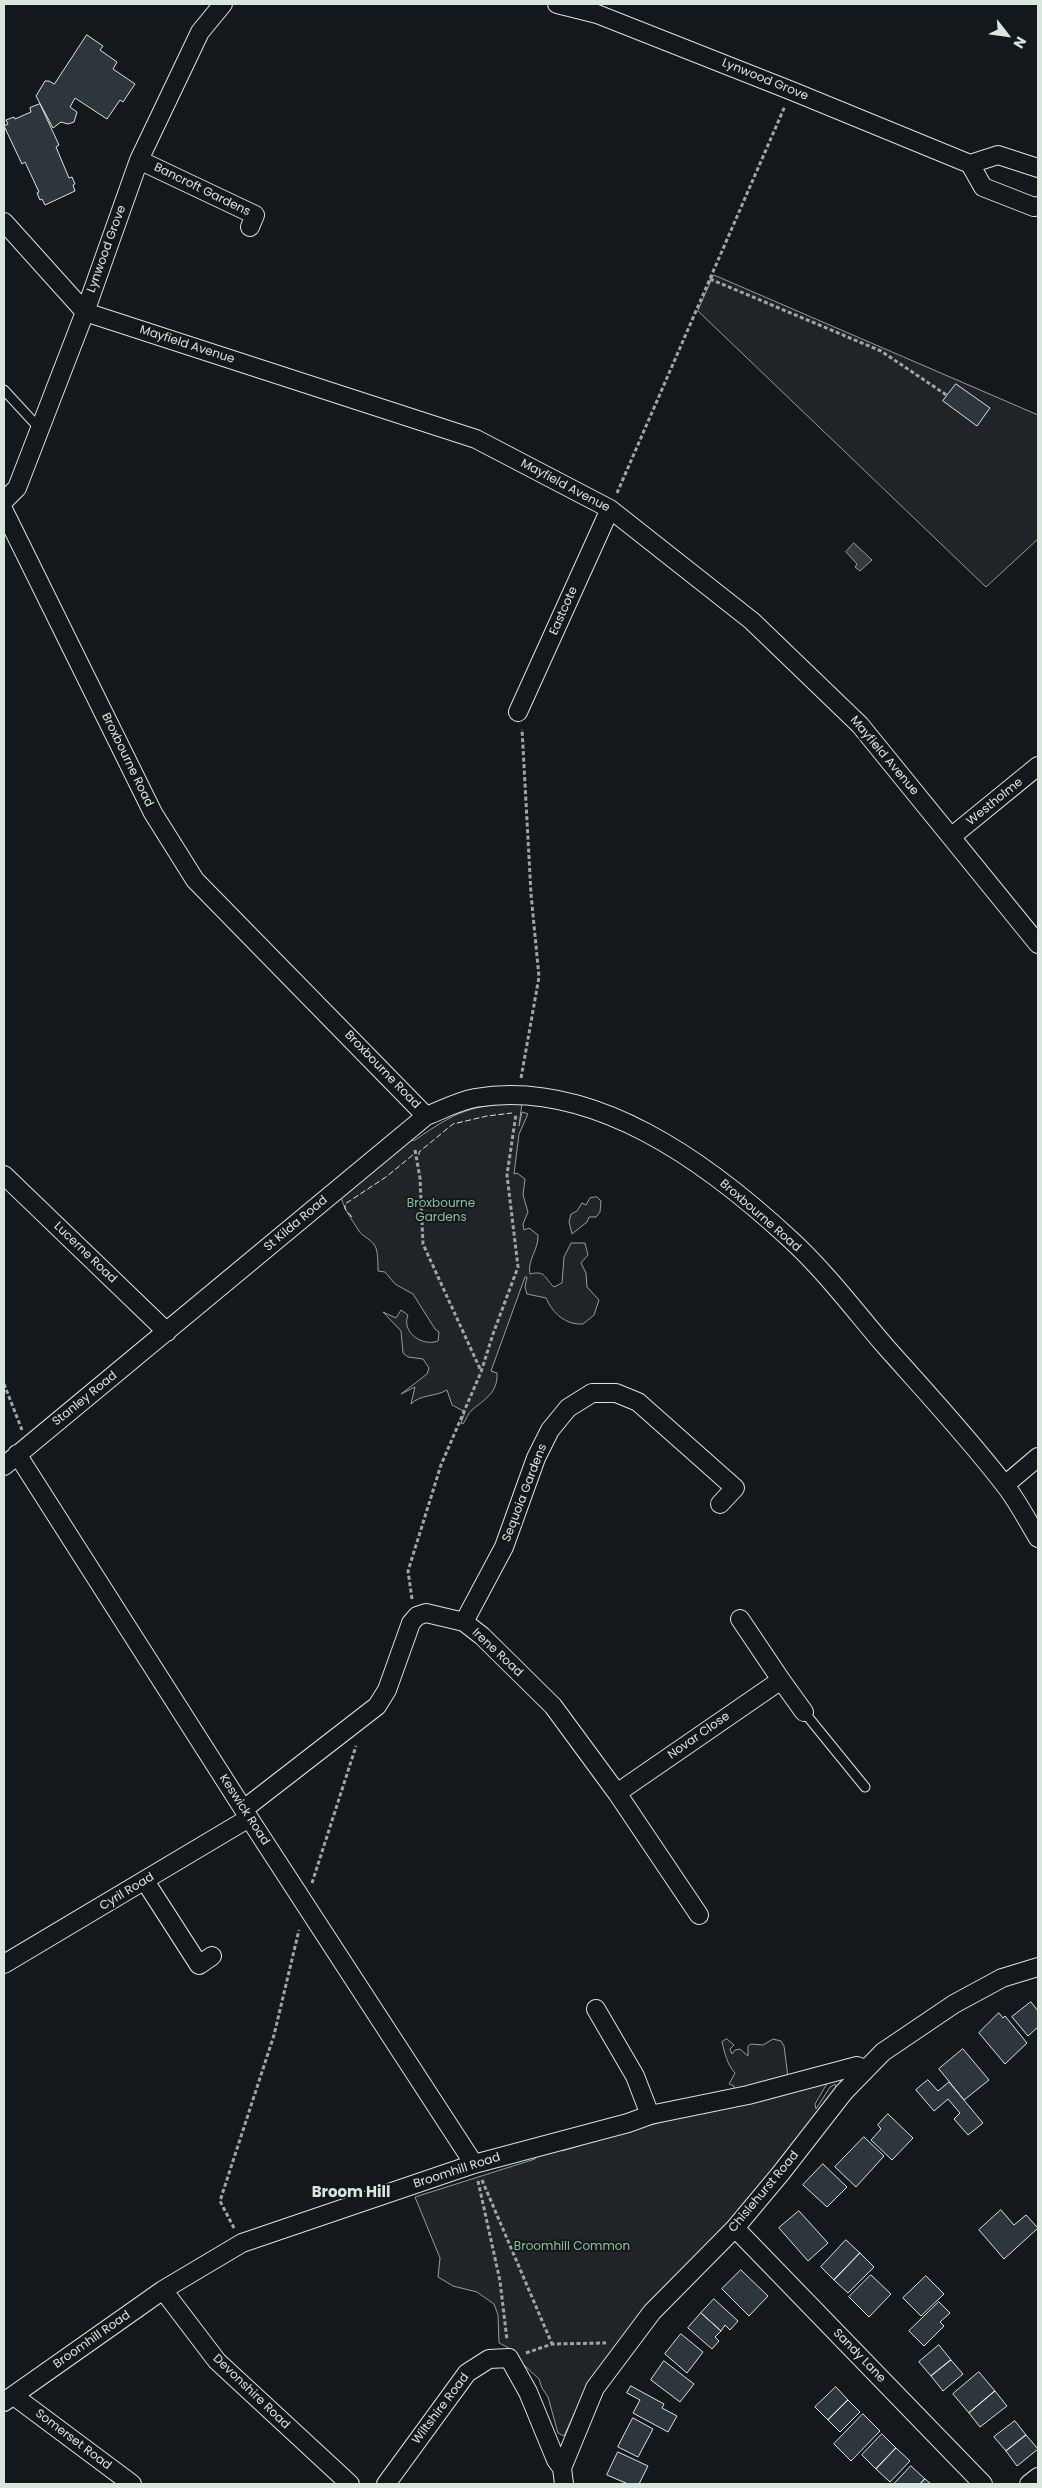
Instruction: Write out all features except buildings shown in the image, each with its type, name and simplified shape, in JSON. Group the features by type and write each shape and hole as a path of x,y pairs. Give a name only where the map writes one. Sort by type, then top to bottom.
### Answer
{"street":[{"name":"Lynwood Grove","path":"4,501 17,488 85,312 139,160 200,32 223,4"},
{"name":"Lynwood Grove","path":"557,4 597,14 970,164"},
{"path":"1038,168 998,155 970,164 983,187 1034,207 1038,206"},
{"name":"Bancroft Gardens","path":"139,160 255,215 250,227"},
{"path":"4,222 85,312"},
{"name":"Mayfield Avenue","path":"85,312 476,439 610,509 752,621 860,725 1038,944"},
{"name":"Eastcote","path":"518,712 610,509"},
{"name":"Broxbourne Road","path":"4,512 153,813 195,880 426,1116 473,1099 518,1094 545,1098 591,1108 635,1127 682,1154 737,1194 791,1240 1005,1485 1038,1538"},
{"name":"Westholme","path":"951,837 1038,766"},
{"name":"St Kilda Road","path":"167,1332 426,1116"},
{"name":"Lucerne Road","path":"4,1175 167,1332"},
{"name":"Stanley Road","path":"4,1466 167,1332"},
{"name":"Sequoia Gardens","path":"464,1622 504,1547 536,1458 550,1430 568,1408 592,1393 616,1394 638,1402 735,1488 720,1504"},
{"name":"Keswick Road","path":"23,1450 247,1814 474,2164"},
{"path":"1005,1485 1038,1457"},
{"name":"Irene Road","path":"417,1616 426,1613 464,1622 482,1636 553,1706 617,1793 699,1915"},
{"path":"247,1814 377,1706 387,1690 411,1623 417,1616"},
{"path":"740,1619 804,1712"},
{"name":"Novar Close","path":"617,1793 781,1680"},
{"name":"Cyril Road","path":"4,1964 145,1881 247,1814"},
{"path":"145,1881 199,1965 212,1956"},
{"name":"Chislehurst Road","path":"563,2476 595,2388 652,2312 735,2228 781,2174 833,2105 865,2069 883,2052 981,1988 1023,1970 1038,1967"},
{"path":"596,2009 635,2076 650,2115"},
{"name":"Broomhill Road","path":"9,2399 163,2290 242,2243 474,2164 628,2123 650,2115 748,2095 857,2066 865,2069"},
{"name":"Sandy Lane","path":"735,2228 984,2484"},
{"name":"Devonshire Road","path":"163,2290 217,2361 350,2484"},
{"path":"509,2358 528,2392 563,2476"},
{"name":"Wiltshire Road","path":"386,2484 467,2373 489,2359 509,2358"},
{"name":"Somerset Road","path":"9,2399 132,2484"},
{"path":"1029,2484 1038,2477"}],"lane":[{"path":"4,390 40,429"},
{"path":"804,1712 865,1787"}],"path":[{"path":"610,509 792,91"},
{"path":"710,279 881,351 948,396"},
{"path":"417,1616 410,1590 408,1570 441,1465 481,1372 518,1267 507,1174 518,1094 539,977 531,894 523,734 518,712"},
{"path":"415,1150 422,1199 423,1244 481,1372"},
{"path":"4,1384 23,1450"},
{"path":"242,2243 220,2201 274,2035 305,1904 356,1745"},
{"path":"474,2164 552,2344"},
{"path":"474,2164 500,2281 509,2358 552,2344 612,2343"}],"green space":[{"path":"714,275 1038,415 1038,539 986,587 698,311"},
{"name":"Broxbourne Gardens","path":"522,1103 519,1126 522,1112 528,1114 519,1134 514,1174 517,1173 525,1179 523,1195 528,1212 523,1224 524,1230 529,1228 538,1235 537,1245 530,1264 530,1274 542,1274 554,1287 562,1283 564,1257 571,1243 585,1243 588,1255 581,1263 586,1273 587,1287 599,1300 594,1315 583,1324 571,1323 556,1314 546,1298 527,1294 525,1287 527,1277 525,1277 491,1371 497,1373 497,1380 493,1391 471,1411 463,1424 461,1423 465,1412 452,1405 447,1390 424,1397 411,1404 415,1387 401,1394 427,1374 429,1368 423,1359 408,1357 403,1353 401,1331 383,1312 396,1318 401,1310 408,1315 407,1327 414,1337 420,1340 426,1342 438,1341 439,1332 435,1329 413,1294 395,1284 385,1272 378,1271 376,1248 359,1231 347,1212 341,1198 341,1183 344,1175 353,1164 366,1160 374,1171 410,1141 415,1140 442,1122 465,1111 489,1106"},
{"path":"597,1197 601,1201 600,1212 596,1217 589,1217 587,1222 572,1234 569,1222 571,1214 577,1211 582,1203 586,1205 590,1198"},
{"name":"Broomhill Common","path":"727,2039 734,2045 730,2049 732,2054 735,2050 740,2049 748,2056 748,2046 751,2044 763,2045 773,2039 781,2041 784,2046 788,2077 828,2082 815,2104 816,2109 830,2087 835,2084 836,2088 784,2161 780,2160 752,2204 683,2293 676,2294 672,2305 584,2392 564,2436 558,2433 548,2397 539,2379 511,2353 509,2348 499,2343 498,2315 494,2304 477,2292 453,2286 438,2277 440,2258 415,2197 535,2159 535,2154 562,2151 588,2143 590,2140 678,2118 746,2087 734,2091 734,2086 729,2084 735,2073 725,2055 722,2042"}],"shaded area":[{"path":"854,543 872,560 860,571 855,567 857,564 846,552"}],"fence":[{"path":"419,1155 419,1152 453,1124 487,1116 512,1113"},
{"path":"352,1217 345,1209 345,1204 386,1177 414,1154"}],"district":[{"name":"Broom Hill","path":"351,2193"}]}
